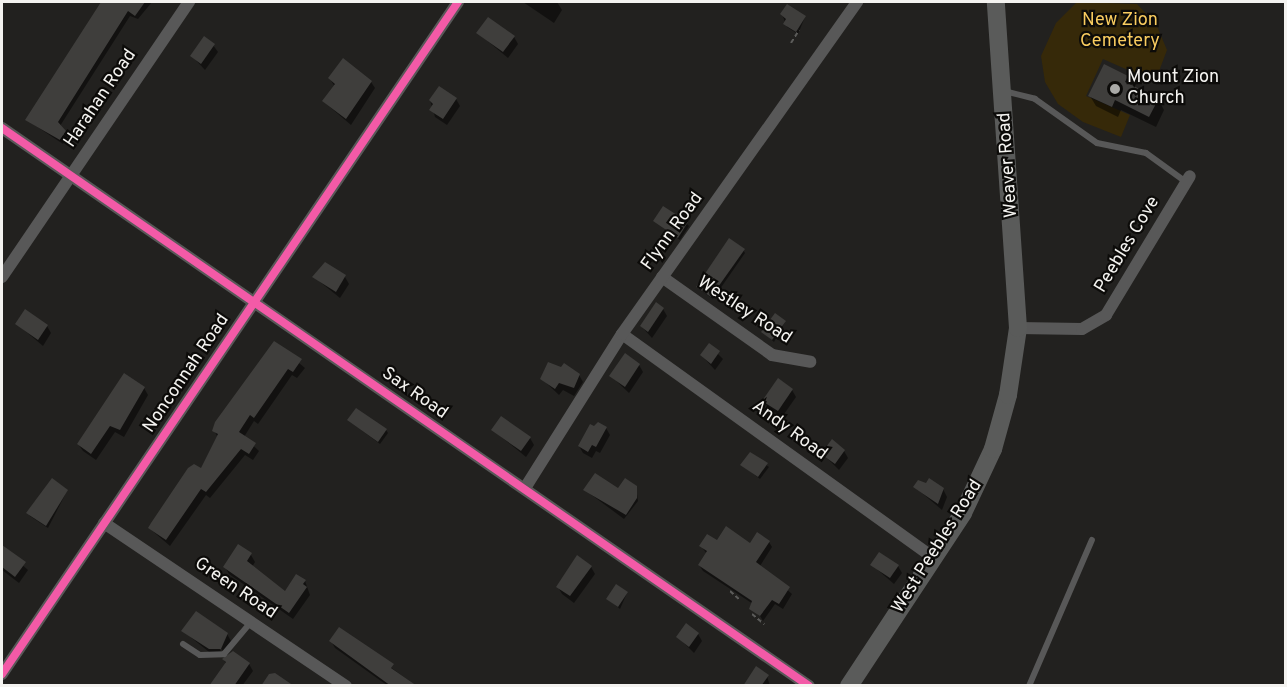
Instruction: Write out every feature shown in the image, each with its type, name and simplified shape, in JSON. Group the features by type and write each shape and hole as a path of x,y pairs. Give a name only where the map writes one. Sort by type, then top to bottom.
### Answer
{"main road":[{"name":"Weaver Road","path":"996,2 1004,90 1018,328"},
{"name":"West Peebles Road","path":"849,686 935,559 968,504 993,449 1008,395 1018,328"}],"street":[{"name":"Harahan Road","path":"2,277 189,2"},
{"name":"Nonconnah Road","path":"2,674 458,2"},
{"name":"Flynn Road","path":"525,488 622,334 857,2"},
{"name":"Sax Road","path":"2,128 254,300 809,686"},
{"name":"Peebles Cove","path":"1018,328 1082,329 1106,315 1188,179"},
{"name":"Westley Road","path":"662,278 772,355 810,362"},
{"name":"Andy Road","path":"622,334 935,559"},
{"name":"Green Road","path":"104,523 346,686"}],"lane":[{"path":"1004,90 1035,99 1097,144 1146,153 1188,179"},
{"path":"1029,686 1092,540"},
{"path":"183,644 200,655 224,654 251,621"}],"path":[{"path":"791,43 799,30"},
{"path":"730,591 740,600"},
{"path":"752,614 764,624"}],"green space":[{"name":"New Zion Cemetery","path":"1077,2 1137,4 1156,24 1167,50 1155,82 1103,59 1086,96 1130,115 1121,137 1083,122 1058,104 1045,82 1041,56 1056,23"}],"building":[{"path":"101,2 145,2 135,16 128,11 58,122 66,131 60,140 25,120"},
{"path":"787,4 806,16 796,32 783,24 786,19 780,14"},
{"path":"488,17 515,36 503,52 476,33"},
{"path":"204,36 215,44 201,64 190,56"},
{"path":"343,58 372,81 346,119 322,101 335,84 328,78"},
{"name":"Mount Zion Church","path":"1104,64 1128,76 1125,82 1159,98 1149,117 1115,100 1112,107 1088,96"},
{"path":"439,86 457,98 443,119 429,110 433,104 429,100"},
{"path":"663,206 688,222 678,238 653,221"},
{"path":"729,238 745,249 711,297 696,287"},
{"path":"325,262 346,275 336,292 312,277"},
{"path":"656,302 664,308 648,332 640,326"},
{"path":"25,309 48,325 38,340 15,324"},
{"path":"775,313 786,321 772,340 761,332"},
{"path":"274,341 302,359 293,372 288,369 254,418 250,415 239,432 256,443 249,454 241,449 206,492 201,489 166,540 148,528 188,468 194,464 201,468 218,434 212,431 215,422"},
{"path":"709,343 720,351 711,364 700,355"},
{"path":"625,353 640,364 625,387 609,376"},
{"path":"548,362 561,367 564,363 580,374 574,388 559,383 555,389 540,379"},
{"path":"124,373 145,387 120,430 110,426 91,454 77,444"},
{"path":"778,378 793,389 778,411 762,401"},
{"path":"356,408 387,429 378,442 347,420"},
{"path":"501,416 531,437 521,451 491,430"},
{"path":"598,422 607,427 596,447 592,445 588,452 578,446 590,424 594,426"},
{"path":"832,439 845,450 835,464 821,454"},
{"path":"750,452 768,463 758,477 740,465"},
{"path":"595,473 618,488 625,478 637,486 637,498 626,515 583,490"},
{"path":"52,478 68,490 46,526 26,513"},
{"path":"929,478 944,488 938,504 913,487 918,480 926,483"},
{"path":"726,526 750,543 757,532 770,541 756,562 790,587 779,604 772,600 760,616 749,609 752,601 698,565 707,551 699,546 707,534 717,540"},
{"path":"238,544 252,553 247,561 285,591 296,574 306,580 303,584 307,587 289,613 223,567"},
{"path":"2,545 26,562 15,577 2,567"},
{"path":"879,552 899,565 890,578 870,565"},
{"path":"577,555 592,566 570,596 556,587"},
{"path":"616,584 628,592 618,607 606,599"},
{"path":"196,611 228,633 221,649 209,649 181,631"},
{"path":"686,623 699,633 689,647 676,637"},
{"path":"339,627 394,664 391,668 417,686 391,686 329,641"},
{"path":"233,651 250,663 234,686 209,686 226,662 222,659"},
{"path":"756,666 769,675 761,686 743,686"},
{"path":"275,673 294,686 261,686 269,674"}],"cycle path":[{"path":"2,674 458,2"},
{"path":"2,128 809,686"}],"place":[{"name":"Mount Zion Church","path":"1115,89"}]}
